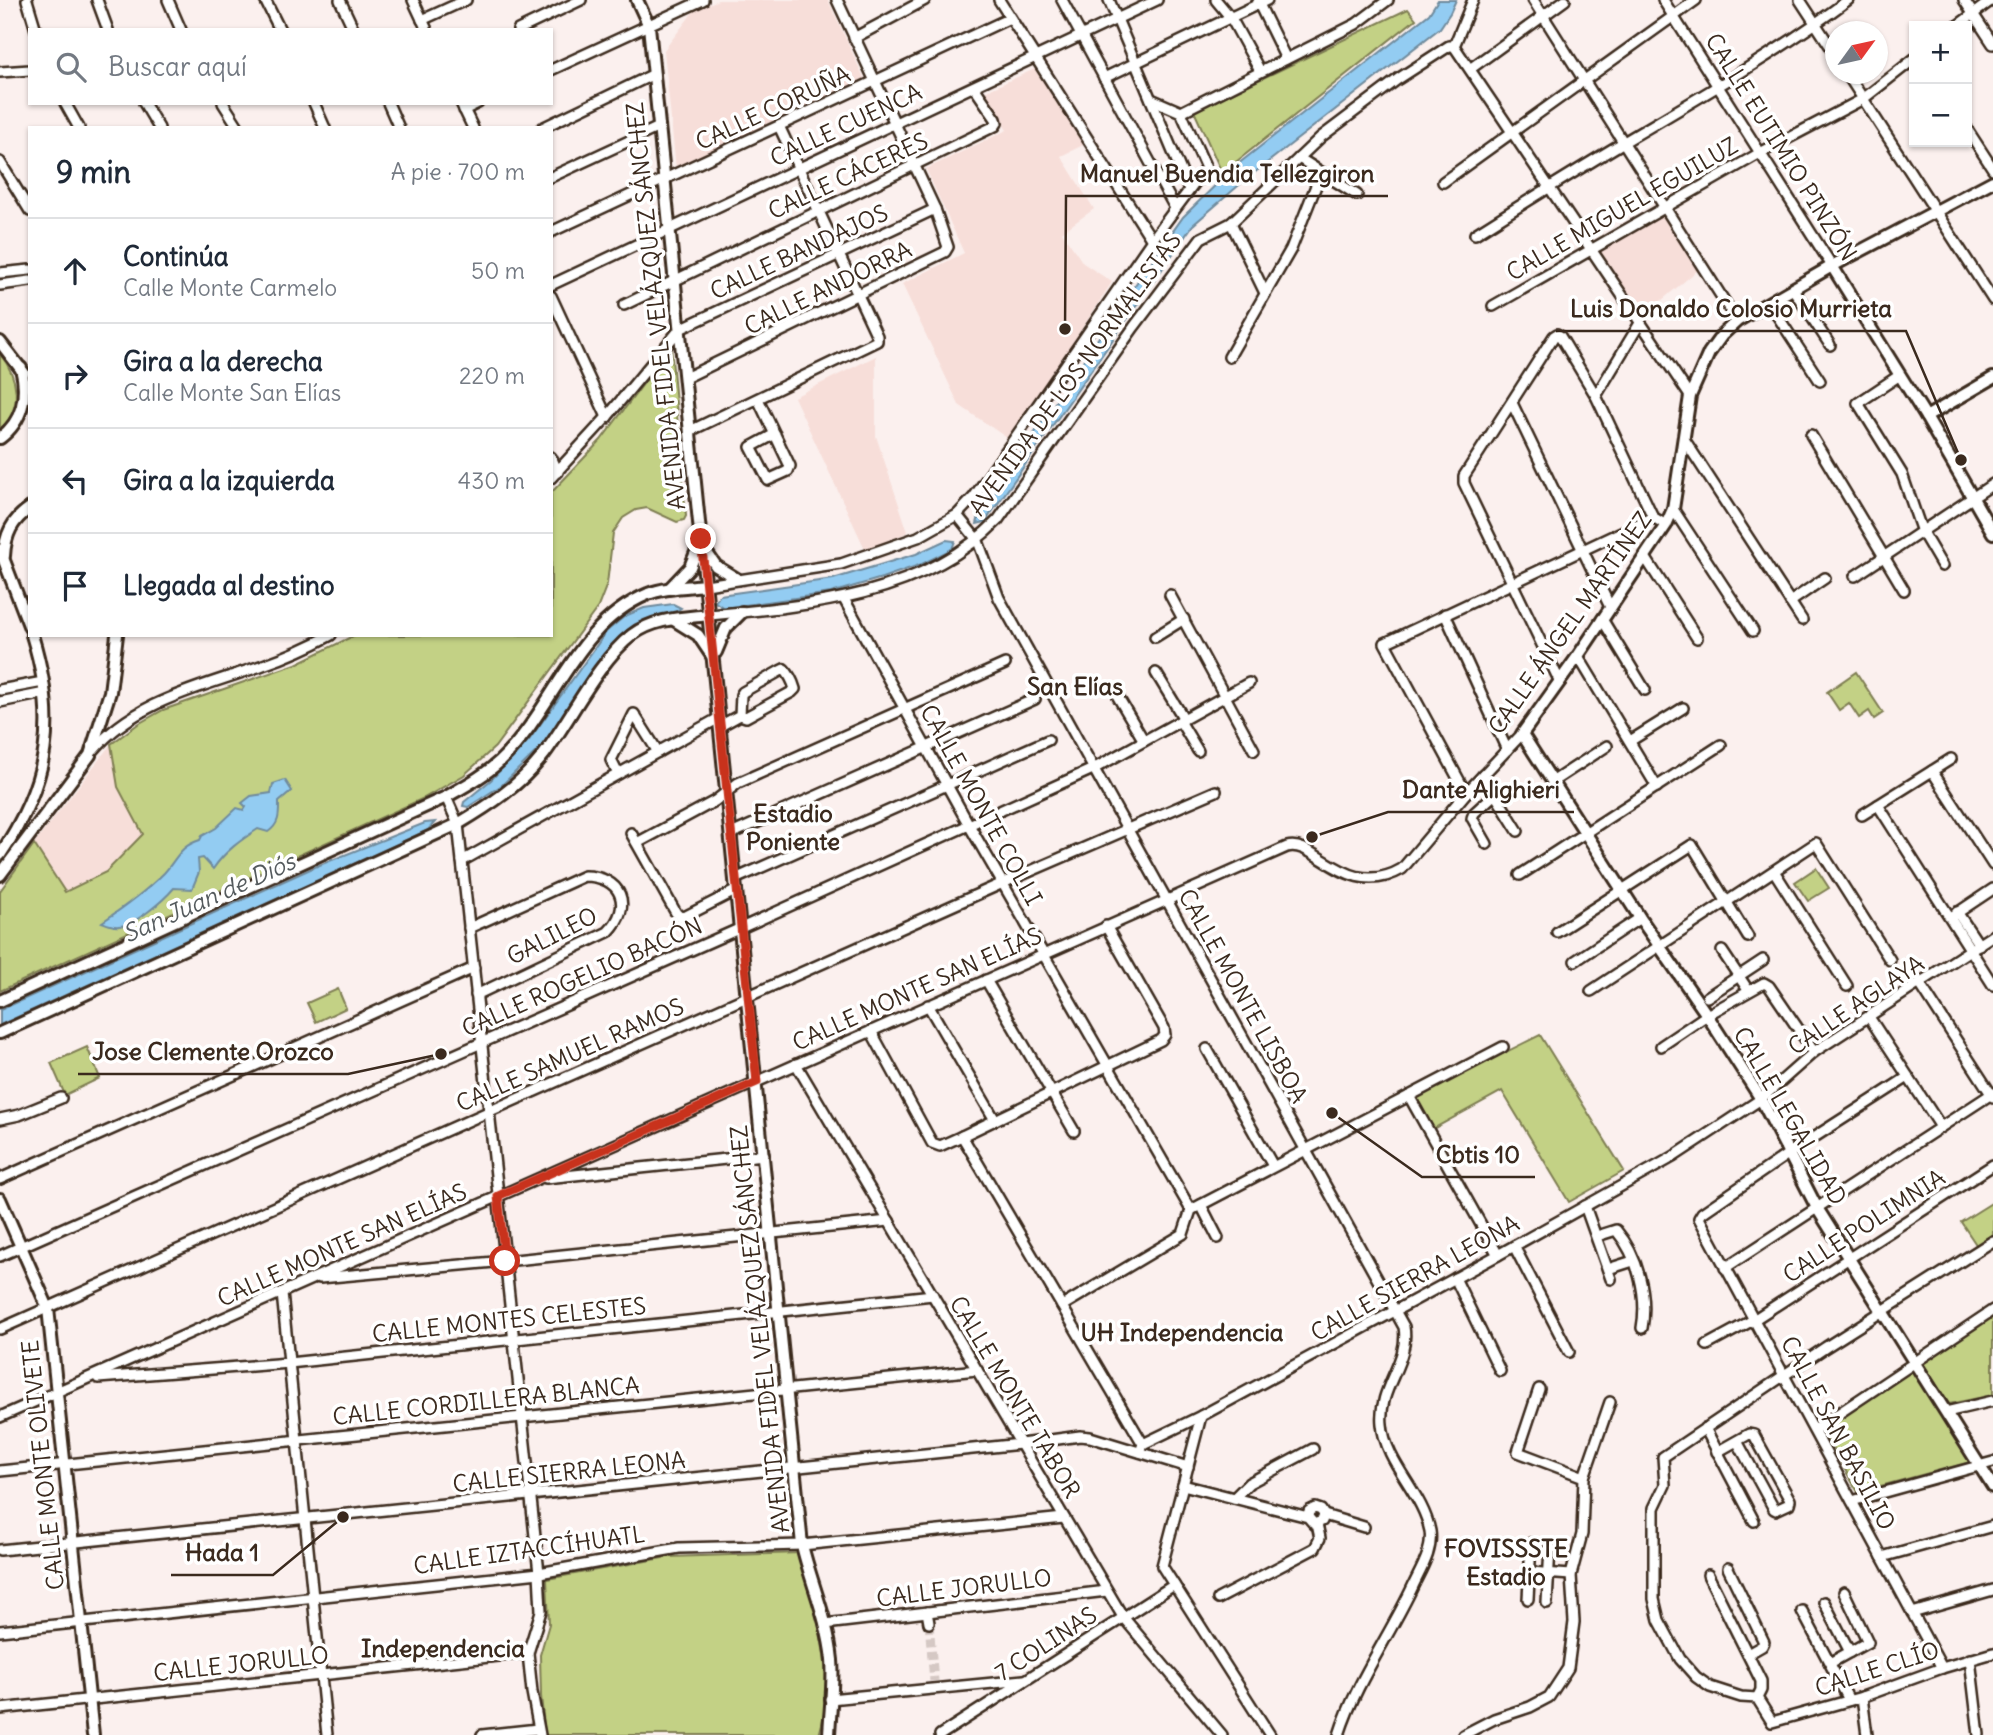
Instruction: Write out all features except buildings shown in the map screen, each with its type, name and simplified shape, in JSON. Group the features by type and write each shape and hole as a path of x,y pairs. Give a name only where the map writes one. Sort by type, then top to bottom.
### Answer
{"street":[{"path":"27,0 35,28"},
{"path":"97,0 107,28"},
{"path":"168,0 180,28"},
{"path":"265,0 279,28"},
{"path":"340,0 353,28"},
{"path":"413,0 424,25 466,0"},
{"path":"522,28 581,0"},
{"name":"AVENIDA FIDEL VELÁZQUEZ SÁNCHEZ","path":"637,0 649,26 802,1545 825,1624 831,1657 833,1678 829,1735"},
{"path":"553,69 703,0"},
{"path":"837,0 935,209"},
{"path":"855,38 925,0"},
{"path":"999,0 1152,240"},
{"path":"1062,0 1175,208"},
{"path":"1109,0 1189,190"},
{"name":"CALLE CUENCA","path":"553,284 1157,0"},
{"path":"1216,0 1231,18 1260,71"},
{"path":"1151,99 1181,112 1356,24 1388,0"},
{"path":"1454,46 1473,0"},
{"path":"1533,0 1737,321"},
{"path":"1470,69 1565,0"},
{"name":"CALLE EUTIMIO PINZÓN","path":"1663,0 1900,375 1993,533"},
{"path":"1443,183 1696,0"},
{"path":"1800,0 1825,38"},
{"path":"1475,234 1548,187 1718,87 1849,0"},
{"path":"1964,0 1993,44"},
{"path":"1964,21 1992,0"},
{"path":"1104,78 1261,1 1286,59"},
{"name":"CALLE CORUÑA","path":"553,231 1010,18"},
{"path":"1265,293 1231,223 1321,137 1398,79 1449,46 1454,46"},
{"path":"1454,46 1690,396"},
{"name":"CALLE MIGUEL EGUILUZ","path":"1493,306 1760,153 1863,99 1909,63"},
{"path":"0,72 28,70"},
{"path":"546,126 654,74"},
{"path":"1853,84 1993,300"},
{"name":"CALLE CÁCERES","path":"624,305 997,124 974,87"},
{"path":"66,105 78,126"},
{"path":"145,105 158,126"},
{"path":"224,105 238,126"},
{"path":"315,105 325,126"},
{"path":"389,105 398,126"},
{"path":"463,106 471,126"},
{"name":"AVENIDA DE LOS NORMALISTAS","path":"0,1001 446,797 477,779 500,761 515,744 593,631 614,613 648,594 670,588 841,564 918,537 957,515 974,497 1152,240 1206,168 1181,112"},
{"path":"690,431 877,341 779,126"},
{"path":"553,176 659,127"},
{"path":"1972,137 1993,169"},
{"path":"1299,158 1357,195"},
{"path":"0,162 28,208"},
{"path":"1229,357 1291,249 1321,173"},
{"name":"CALLE ÁNGEL MARTÍNEZ","path":"1391,876 1402,869 1466,793 1521,734 1578,656 1666,525 1673,509 1690,396 1709,352 1721,335 1737,321 1832,266 1993,181"},
{"name":"CALLE BANDAJOS","path":"680,329 935,209"},
{"name":"CALLE ANDORRA","path":"685,377 945,252 948,242 935,209"},
{"name":"AVENIDA DE LOS NORMALISTAS","path":"0,1033 458,824 497,800 519,783 542,757 612,655 632,635 651,624 671,619 844,599 946,561 978,541 998,520 1134,327 1201,238 1231,223"},
{"path":"0,273 28,270"},
{"path":"0,285 28,281"},
{"path":"1793,289 1830,345"},
{"path":"553,300 607,417"},
{"path":"1769,303 1820,381"},
{"path":"1597,396 1640,323"},
{"path":"555,475 680,329"},
{"path":"1560,681 1464,483 1464,476 1557,334 1597,396 1653,517 1666,525"},
{"path":"0,342 28,378"},
{"path":"0,438 15,424 24,403 26,393 21,368"},
{"path":"1900,375 1858,403 1902,474 1922,532 1942,566"},
{"path":"1926,417 1993,378"},
{"path":"758,399 775,434 790,468 768,480 751,447 775,434"},
{"path":"1512,403 1610,607"},
{"path":"1811,435 1904,590"},
{"path":"1684,439 1801,620"},
{"path":"1855,576 1993,484"},
{"path":"1673,509 1753,631"},
{"path":"28,510 16,519 2,554 28,623"},
{"name":"CALLE MONTE LISBOA","path":"957,515 978,541 999,598 1404,1327 1407,1341 1388,1384 1382,1425 1392,1452 1423,1512 1430,1532 1429,1552 1339,1735"},
{"path":"1466,793 1385,643 1653,517"},
{"path":"701,539 706,554 716,566 737,579"},
{"path":"670,588 690,566 701,539"},
{"path":"1645,556 1697,638"},
{"path":"1790,602 1825,578"},
{"path":"1170,595 1254,750"},
{"name":"CALLE MONTE COLLI","path":"844,599 969,825 1108,1066 1196,1208 1218,1238"},
{"path":"715,666 716,650 722,635 730,622 742,612"},
{"path":"1445,614 1507,750"},
{"path":"671,619 698,635 709,649 715,666"},
{"path":"1155,637 1184,619"},
{"path":"1602,619 1645,690"},
{"path":"0,855 25,813 42,762 47,737 44,687 32,637"},
{"path":"90,755 110,692 117,637"},
{"path":"0,875 90,755 120,727 169,697 263,665 326,637"},
{"path":"1578,656 1657,787"},
{"path":"637,843 715,801 738,783 1005,664"},
{"path":"462,861 658,752 720,722 740,715 746,717 792,692 794,685 788,672 784,669 743,692 740,715"},
{"path":"1156,673 1198,751"},
{"name":"CALLE ROGELIO BACÓN","path":"0,1256 1095,768 1249,683"},
{"path":"0,690 44,687"},
{"path":"0,702 44,687"},
{"path":"1118,696 1144,741"},
{"path":"731,834 1035,699"},
{"path":"1630,741 1683,708"},
{"path":"618,774 611,760 634,714 658,752"},
{"name":"CALLE LEGALIDAD","path":"1521,734 1760,1098 1817,1208 1993,1486"},
{"path":"631,833 680,916 736,885 1048,740"},
{"path":"1520,876 1721,745"},
{"path":"1552,782 1607,747"},
{"path":"1862,815 1951,759"},
{"path":"1932,771 1993,865"},
{"path":"1483,775 1518,831"},
{"name":"CALLE SAMUEL RAMOS","path":"0,1329 1216,791"},
{"path":"1487,844 1472,818 1495,794"},
{"path":"446,797 458,824 541,1611 528,1653 539,1732 482,1735"},
{"path":"1878,805 1954,914 1975,947 1993,985"},
{"path":"8,844 37,827"},
{"path":"1591,991 1816,844 1891,960"},
{"name":"CALLE MONTE SAN ELÍAS","path":"0,1417 1293,845 1338,870 1376,879 1391,876"},
{"path":"1558,932 1692,845 1748,937"},
{"path":"1774,870 1847,986"},
{"name":"GALILEO","path":"469,928 584,876 598,876 612,883 620,894 623,909 618,922 608,932 477,995"},
{"path":"1954,914 1993,889"},
{"path":"1575,961 1640,918"},
{"path":"871,1031 936,1146 962,1136 1161,1040 1165,1035 1164,1028 1106,926"},
{"name":"CALLE AGLAYA","path":"1673,1157 1760,1098 1814,1052 1993,936"},
{"path":"1722,951 1748,990"},
{"path":"1707,997 1763,960"},
{"path":"0,1179 474,968"},
{"path":"986,980 1074,1131"},
{"path":"1661,1046 1707,1015 1764,983 1769,986 1814,1052"},
{"path":"1725,1268 1992,1095 1920,984"},
{"path":"928,1005 995,1120"},
{"path":"1869,1017 1941,1127"},
{"path":"1062,1306 1183,1234 1196,1208 1503,1047"},
{"path":"1207,1049 1273,1167"},
{"name":"CALLE MONTE TABOR","path":"796,1064 1123,1618 1222,1735"},
{"path":"1788,1154 1908,1077"},
{"path":"1409,1096 1497,1255"},
{"path":"0,1119 19,1115 61,1098"},
{"path":"962,1136 1142,1448"},
{"path":"538,1179 764,1154"},
{"name":"CALLE SAN BASILIO","path":"1788,1154 1702,1213 1699,1218 1942,1668"},
{"name":"CALLE SIERRA LEONA","path":"1142,1448 1673,1157"},
{"name":"CALLE POLIMNIA","path":"1707,1345 1755,1319 1993,1165"},
{"name":"CALLE MONTE OLIVETE","path":"0,1199 48,1308 93,1735"},
{"path":"1585,1206 1610,1274 1633,1261"},
{"path":"312,1279 889,1221"},
{"path":"1597,1236 1616,1230 1633,1261 1643,1294 1642,1328"},
{"path":"1708,1575 1762,1684 1757,1698 1741,1697 1710,1688 1680,1659 1659,1620 1654,1600 1654,1508 1665,1485 1663,1457 1784,1375 1993,1241"},
{"path":"1514,1246 1569,1352"},
{"path":"1455,1278 1500,1371"},
{"path":"282,1293 327,1735"},
{"name":"CALLE MONTES CELESTES","path":"89,1379 289,1363 933,1294"},
{"path":"1814,1430 1993,1310"},
{"name":"CALLE CORDILLERA BLANCA","path":"0,1471 977,1370"},
{"path":"1539,1389 1518,1451 1584,1478"},
{"path":"1946,1412 1993,1401"},
{"path":"1463,1735 1494,1718 1530,1707 1549,1697 1568,1668 1574,1622 1571,1575 1582,1534 1584,1478 1610,1402"},
{"path":"1201,1416 1162,1566 1270,1735"},
{"path":"1705,1429 1754,1521"},
{"path":"1717,1452 1749,1434 1754,1435 1790,1500 1788,1504 1773,1509 1737,1441"},
{"name":"CALLE SIERRA LEONA","path":"0,1550 1080,1436 1142,1448 1188,1467"},
{"path":"1234,1498 1249,1483 1313,1449"},
{"path":"1852,1501 1993,1462"},
{"path":"1183,1485 1308,1517"},
{"path":"1324,1515 1322,1521 1317,1524 1311,1523 1308,1517 1309,1511 1315,1508 1321,1510 1324,1515 1364,1527"},
{"name":"CALLE IZTACCÍHUATL","path":"0,1631 539,1573 678,1548 802,1545 1064,1518"},
{"path":"1218,1599 1315,1548 1320,1538 1317,1524"},
{"path":"1882,1557 1993,1526"},
{"path":"1528,1599 1531,1543"},
{"path":"1547,1603 1550,1547"},
{"path":"1728,1568 1764,1642 1748,1654"},
{"path":"1530,1573 1571,1575"},
{"name":"7 COLINAS","path":"940,1735 1174,1586"},
{"path":"1912,1613 1993,1590"},
{"name":"CALLE JORULLO","path":"825,1624 1107,1591"},
{"path":"1830,1663 1866,1644 1868,1639 1844,1592"},
{"path":"1824,1602 1850,1652"},
{"path":"928,1612 929,1623"},
{"path":"1802,1612 1849,1700"},
{"name":"CALLE JORULLO","path":"0,1709 528,1653"},
{"name":"CALLE CLÍO","path":"1757,1698 1772,1721 1862,1697 1993,1653"},
{"path":"1970,1659 1979,1735"},
{"path":"831,1699 934,1685 1026,1679"},
{"path":"1862,1697 1867,1735"}],"shaded area":[{"path":"718,0 828,0 865,80 676,169 664,50 694,11"},
{"path":"1035,69 1085,144 1061,156 1094,209 1062,232 1083,263 1112,282 1010,440 959,405 902,284 964,253 926,169 1007,130 982,93"},
{"path":"1663,215 1699,269 1643,316 1600,252"},
{"path":"876,356 876,436 908,532 866,551 794,397"},
{"path":"111,744 118,787 143,834 106,872 65,893 34,844"}],"green space":[{"path":"1408,9 1416,19 1222,173 1194,111"},
{"path":"671,347 686,516 684,520 677,522 647,508 636,510 623,518 613,533 607,584 598,607 495,747 464,775 424,798 0,991 0,891 34,844 65,892 106,872 143,834 118,787 111,744 138,724 163,710 296,664 351,637 553,637 553,491 601,440"},
{"path":"0,354 11,372 16,392 13,411 0,429"},
{"path":"1856,672 1883,713 1874,719 1869,711 1859,718 1849,703 1839,710 1827,692"},
{"path":"1816,868 1829,888 1808,901 1795,882"},
{"path":"338,989 346,1008 316,1022 307,1003"},
{"path":"1540,1035 1624,1171 1569,1202 1502,1091 1433,1129 1416,1097"},
{"path":"87,1047 100,1078 65,1095 51,1063"},
{"path":"1993,1202 1993,1237 1977,1246 1961,1222"},
{"path":"1993,1316 1993,1395 1949,1404 1922,1362"},
{"path":"1914,1368 1970,1462 1858,1492 1822,1430"},
{"path":"800,1553 818,1621 825,1667 824,1713 819,1735 545,1735 540,1655 549,1624 547,1579 668,1557"}],"water":[{"path":"1438,0 1456,0 1440,28 1245,180 1193,225 985,522 977,524 979,516 1111,319 1183,217 1233,168 1429,14"},
{"path":"946,540 955,541 952,549 922,564 831,593 724,608 715,602 720,595 833,579 916,554"},
{"path":"673,604 681,608 666,616 635,625 618,638 541,747 502,785 468,807 463,806 464,802 491,780 529,740 607,631 625,616 644,608"},
{"path":"285,780 292,791 279,802 279,815 272,829 268,832 258,829 252,833 228,851 213,869 203,858 198,859 199,872 192,889 174,888 133,922 117,926 102,922 150,886 187,846 216,828 237,808 244,810 246,807 242,803 251,796 271,793 273,784"},
{"path":"435,822 428,830 0,1025 0,1010 317,866 425,823"}],"tunnel":[{"path":"929,1623 934,1681"}],"place":[{"name":"Manuel Buendia Tellezgiron","path":"1065,329"},
{"name":"Luis Donaldo Colosio Murrieta","path":"1961,460"},
{"name":"Dante Alighieri","path":"1312,837"},
{"name":"Jose Clemente Orozco","path":"441,1054"},
{"name":"Cbtis 10","path":"1332,1113"},
{"name":"Hada 1","path":"343,1517"}],"district":[{"name":"San Elías","path":"1075,687"},
{"name":"Estadio Poniente","path":"793,828"},
{"name":"UH Independencia","path":"1182,1333"},
{"name":"FOVISSSTE Estadio","path":"1506,1563"},
{"name":"Independencia","path":"443,1649"}],"route":[{"path":"505,1261 498,1196 757,1082 701,539"}],"water label":[{"name":"San Juan de Diós","path":"209,898"}]}
